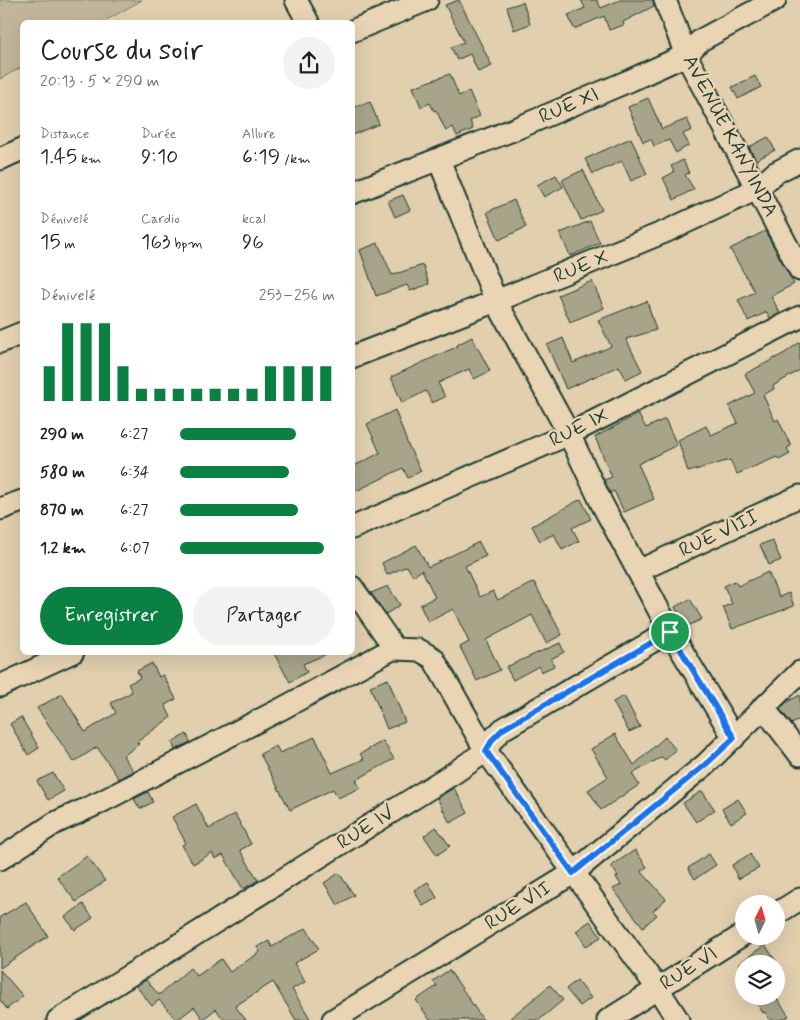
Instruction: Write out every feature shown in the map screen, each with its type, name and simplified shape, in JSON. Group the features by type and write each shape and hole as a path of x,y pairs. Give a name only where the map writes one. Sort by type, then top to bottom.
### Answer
{"street":[{"path":"296,0 307,20"},
{"path":"355,30 427,0"},
{"name":"AVENUE KANYINDA","path":"665,0 686,55 800,270"},
{"name":"RUE XI","path":"355,192 573,105 686,55 701,40 775,0"},
{"path":"0,159 20,151"},
{"path":"439,160 496,301 569,434 602,504 670,632 734,738"},
{"name":"RUE X","path":"355,356 667,231 757,189 775,172 800,160"},
{"name":"RUE IX","path":"355,527 569,434 800,318"},
{"path":"0,342 20,333"},
{"name":"RUE VIII","path":"638,571 800,496"},
{"path":"0,509 20,502"},
{"path":"355,591 394,648 399,650 419,650 432,658 486,751 658,988 678,1020"},
{"name":"RUE IV","path":"58,1020 454,773 486,751 493,739 503,729 670,632"},
{"path":"0,859 55,823 161,772 394,648"},
{"path":"0,686 67,655"},
{"name":"RUE VII","path":"333,1020 573,873 706,764 800,672"},
{"path":"763,707 800,755"},
{"path":"785,908 800,899"},
{"name":"RUE VI","path":"608,1020 735,940"}],"shaded area":[{"path":"0,0 142,0 107,20 20,20 20,68 0,79"}],"building":[{"path":"459,0 492,66 478,72 470,54 457,60 451,47 464,42 445,5"},
{"path":"581,0 597,0 601,8 620,0 653,0 654,6 623,22 624,25 609,30 604,16 574,29 568,15 585,8"},
{"path":"523,2 530,24 514,30 507,7"},
{"path":"450,74 459,96 469,91 480,116 470,121 473,129 457,136 453,127 446,131 436,110 434,111 430,103 421,107 413,87"},
{"path":"755,76 761,87 738,99 732,87"},
{"path":"648,98 662,129 687,119 692,130 683,134 689,145 676,153 669,140 654,146 651,139 643,142 628,107"},
{"path":"370,102 379,124 355,134 355,107"},
{"path":"768,137 775,150 756,160 749,147"},
{"path":"631,138 647,174 631,181 622,161 593,174 585,159"},
{"path":"683,160 689,173 685,175 694,189 674,200 663,178 674,172 671,166"},
{"path":"583,170 602,210 581,220 562,180"},
{"path":"556,175 563,187 544,197 537,185"},
{"path":"403,195 410,210 395,217 388,201"},
{"path":"514,200 526,227 499,240 487,212"},
{"path":"590,221 600,243 570,256 560,233"},
{"path":"765,231 794,284 771,296 780,313 770,318 767,312 748,321 738,300 755,292 730,249"},
{"path":"378,243 392,275 423,265 429,284 410,291 407,285 376,296 360,250"},
{"path":"592,281 604,308 570,322 558,295"},
{"path":"647,301 656,330 626,339 642,371 626,379 619,366 566,389 547,345 563,338 573,363 610,347 598,320"},
{"path":"472,337 490,371 474,379 469,369 438,383 445,397 432,403 426,391 402,403 391,377 458,346"},
{"path":"800,342 800,370 773,386 774,389 763,395 775,421 778,419 791,446 787,448 790,454 779,460 777,457 737,474 730,460 688,472 678,440 706,426 711,435 738,423 729,406 755,393 745,374 785,353"},
{"path":"395,410 408,445 421,471 408,478 403,468 355,492 355,466 380,453 367,424"},
{"path":"638,414 646,428 665,419 677,445 638,464 654,499 624,512 614,491 610,493 604,480 612,477 595,437"},
{"path":"581,499 591,519 572,528 579,541 562,550 554,534 540,541 532,526"},
{"path":"772,540 781,560 769,565 760,545"},
{"path":"479,542 486,556 465,566 480,597 493,591 498,600 534,582 562,635 546,643 532,615 486,640 500,670 477,681 460,647 469,642 453,609 428,622 420,605 435,597 422,570 413,576 407,566 387,575 382,563 416,545 428,567"},
{"path":"768,572 779,597 789,593 794,606 732,629 723,607 732,604 724,586 735,581 738,586"},
{"path":"388,586 400,605 386,614 371,593"},
{"path":"690,599 702,619 686,627 675,607"},
{"path":"560,643 564,652 551,659 554,666 541,672 539,666 513,680 506,667"},
{"path":"275,655 324,655 303,664 307,672 290,682"},
{"path":"152,663 159,677 163,675 176,699 165,705 171,717 137,742 139,744 123,756 134,771 119,779 97,747 74,762 37,708 62,694 85,732 116,713 111,703 132,692 128,684 140,678 137,671"},
{"path":"388,679 405,722 387,729 370,686"},
{"path":"800,695 800,719 792,724 780,709 787,702"},
{"path":"624,696 640,727 629,732 613,702"},
{"path":"21,717 39,748 28,755 10,724"},
{"path":"187,734 190,742 175,750 172,742"},
{"path":"615,734 634,765 665,737 676,750 665,760 662,757 632,774 639,785 601,810 588,790 608,777 591,749"},
{"path":"315,737 332,773 364,759 360,754 383,741 394,759 356,780 360,788 338,798 333,789 290,810 260,754 276,746 280,753"},
{"path":"53,773 64,791 48,800 37,781"},
{"path":"454,788 468,813 450,823 437,798"},
{"path":"702,791 715,810 696,822 683,803"},
{"path":"148,792 153,802 140,809 134,799"},
{"path":"738,799 747,813 731,823 722,809"},
{"path":"196,804 209,829 235,814 251,844 240,850 258,880 243,889 223,855 215,859 212,853 193,864 182,845 186,843 172,817"},
{"path":"436,827 450,846 437,855 424,836"},
{"path":"635,850 647,867 641,871 666,899 653,911 657,915 643,927 613,889 621,885 616,877 618,876 611,866"},
{"path":"709,854 716,865 695,879 688,868"},
{"path":"750,854 759,868 738,879 732,865"},
{"path":"87,856 105,881 76,902 57,877"},
{"path":"339,873 354,895 338,905 324,883"},
{"path":"428,882 437,898 423,906 414,890"},
{"path":"26,902 48,936 0,968 0,917"},
{"path":"83,904 93,918 75,930 65,917"},
{"path":"590,921 601,937 586,946 576,931"},
{"path":"306,928 319,949 294,963 305,982 292,989 311,1020 296,1020 273,982 235,1006 246,1020 224,1020 216,1009 203,1019 194,1007 177,1020 159,1000 152,1006 136,986 146,980 159,995 190,968 197,976 221,959 230,972 260,952 257,947 269,941 272,947"},
{"path":"765,945 772,955 751,955"},
{"path":"0,970 23,996 7,1009 0,1000"},
{"path":"449,970 483,1020 430,1020 416,1000 437,986 433,981"},
{"path":"577,980 591,998 580,1006 566,989"},
{"path":"550,985 563,1000 539,1020 508,1020"},
{"path":"758,1005 781,1005 789,1016 781,1020 770,1020 765,1012 763,1013"}],"route":[{"path":"670,632 734,738 706,764 573,873 486,751 493,739 503,729 670,632"}]}
